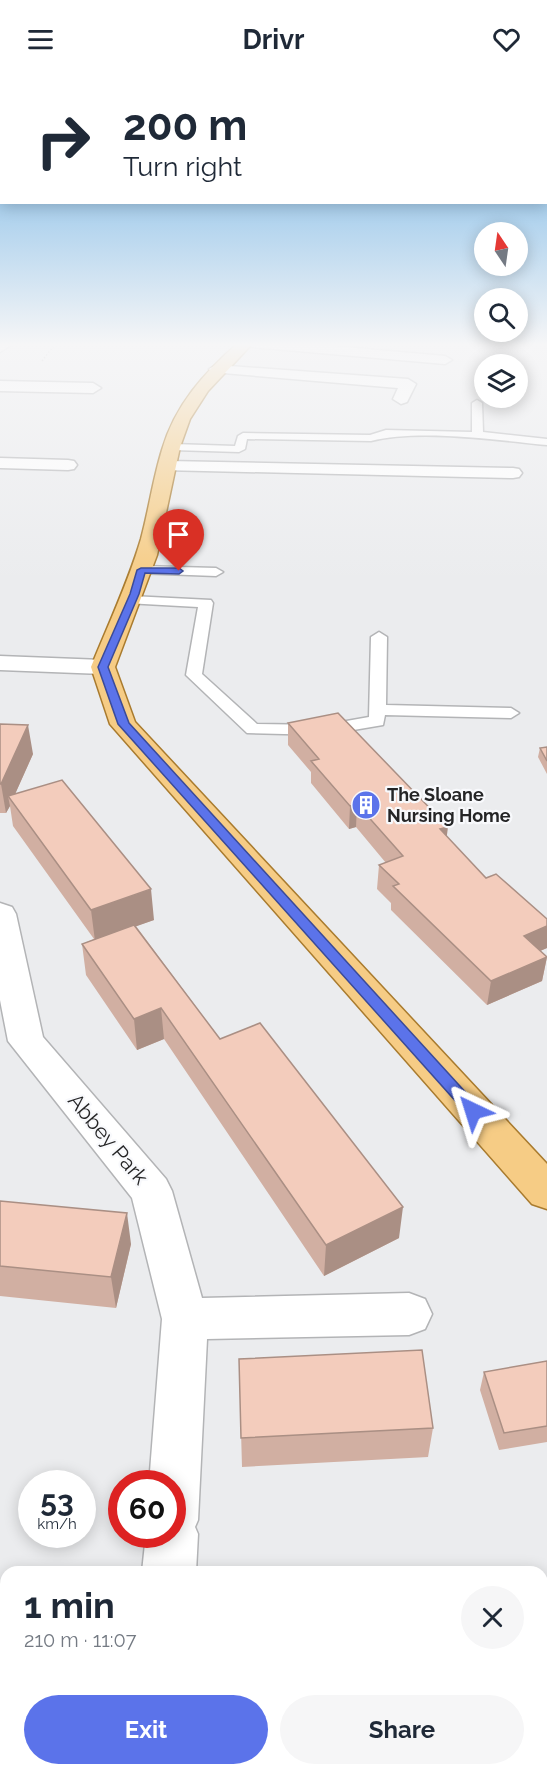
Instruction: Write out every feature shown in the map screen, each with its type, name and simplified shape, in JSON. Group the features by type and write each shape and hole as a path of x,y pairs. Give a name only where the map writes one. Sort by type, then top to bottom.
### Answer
{"main road":[{"path":"181,422 141,570 103,667 123,724 547,1192"}],"street":[{"path":"170,457 513,473"},
{"path":"0,463 68,465"},
{"path":"0,663 103,667"},
{"name":"Abbey Park","path":"0,914 13,1043 151,1191 185,1319 175,1470"},
{"path":"185,1319 409,1314"},
{"path":"169,1566 171,1548"}],"lane":[{"path":"478,422 478,435"},
{"path":"170,457 239,449 243,436 371,438 386,433 478,435 547,442"},
{"path":"141,570 216,572"},
{"path":"131,600 206,603 194,675 253,729 334,728 377,721 379,637"},
{"path":"377,710 511,713"}],"building":[{"path":"338,713 448,827 440,829 486,878 496,874 547,919 547,926 524,936 547,957 491,981 393,886 399,884 379,865 403,856 357,804 350,806 311,761 319,759 288,723"},
{"path":"0,724 28,725 1,784 0,784"},
{"path":"547,747 547,761 540,748"},
{"path":"62,780 151,889 91,910 8,796"},
{"path":"134,925 220,1039 260,1023 403,1207 326,1245 161,1008 134,1019 82,944"},
{"path":"0,1201 127,1213 111,1277 0,1266"},
{"path":"422,1350 433,1428 241,1438 239,1359"},
{"path":"547,1361 547,1426 504,1433 484,1372"}],"place":[{"name":"The Sloane Nursing Home","path":"366,805"}],"route":[{"path":"179,571 141,570 134,594 103,667 123,724 473,1111"}]}
